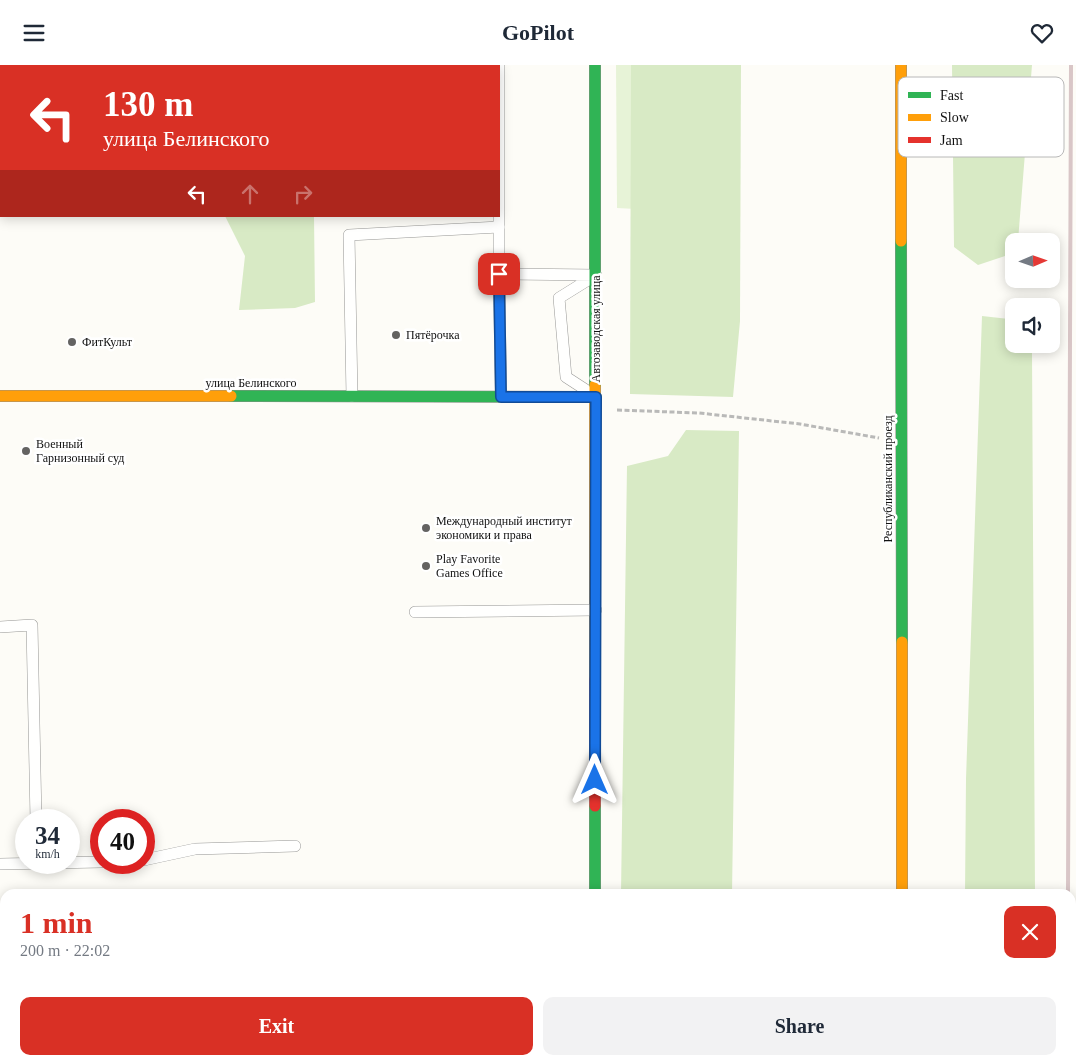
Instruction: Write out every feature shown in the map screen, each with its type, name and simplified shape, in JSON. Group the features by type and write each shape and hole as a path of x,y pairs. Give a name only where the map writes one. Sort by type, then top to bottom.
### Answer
{"street":[{"name":"Автозаводская улица","path":"595,65 595,889"},
{"name":"Республиканский проезд","path":"902,157 902,889"},
{"name":"улица Белинского","path":"0,396 596,397"}],"lane":[{"path":"499,217 501,397"},
{"path":"352,396 349,235 499,227"},
{"path":"499,274 596,275"},
{"path":"596,275 560,298 566,377 596,397"},
{"path":"415,611 596,610"},
{"path":"0,627 32,625 36,809"},
{"path":"155,858 195,849 295,846"},
{"path":"0,864 15,864"}],"path":[{"path":"596,410 700,413 800,424 902,443"}],"green space":[{"path":"616,65 652,65 654,210 617,208"},
{"path":"631,65 741,65 740,321 733,397 630,394"},
{"path":"952,65 1032,65 1031,77 952,77"},
{"path":"953,157 1025,157 1019,233 1005,233 1005,256 978,265 954,247"},
{"path":"226,217 314,217 315,302 295,308 239,310 245,256"},
{"path":"982,316 1005,319 1005,353 1032,353 1035,889 965,889 966,779"},
{"path":"686,430 739,431 732,889 621,889 627,466 668,456"}],"railway":[{"path":"1068,889 1071,65"}],"traffic: fast":[{"path":"595,65 595,385"},
{"path":"901,241 902,642"},
{"path":"231,396 596,397"},
{"path":"595,806 595,889"}],"traffic: slow":[{"path":"901,65 901,77"},
{"path":"901,157 901,241"},
{"path":"595,385 595,679"},
{"path":"0,396 231,396"},
{"path":"902,642 902,889"}],"traffic: jam":[{"path":"595,679 595,806"}],"place":[{"name":"Пятёрочка","path":"396,335"},
{"name":"ФитКульт","path":"72,342"},
{"name":"Военный Гарнизонный суд","path":"26,451"},
{"name":"Международный институт экономики и права","path":"426,528"},
{"name":"Play Favorite Games Office","path":"426,566"}],"route":[{"path":"499,274 501,397 596,397 595,780"}]}
